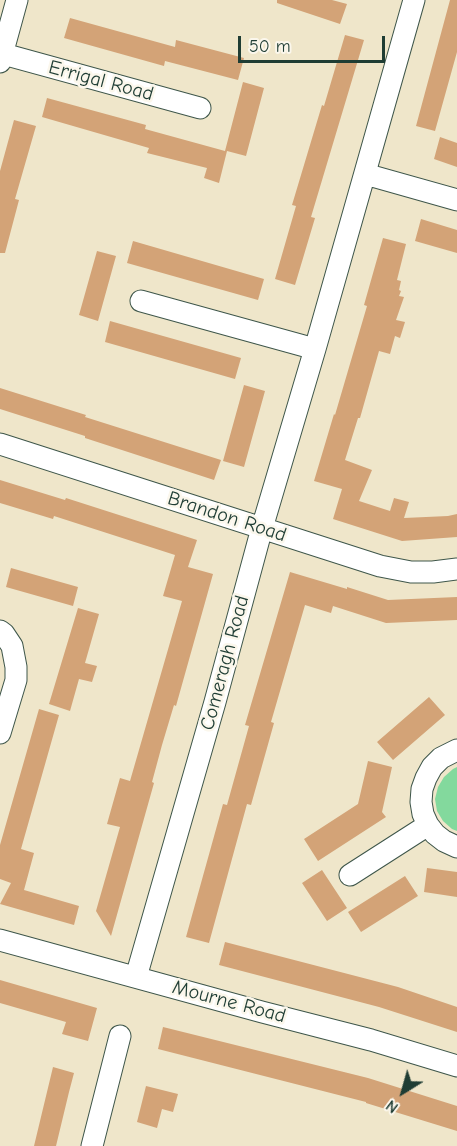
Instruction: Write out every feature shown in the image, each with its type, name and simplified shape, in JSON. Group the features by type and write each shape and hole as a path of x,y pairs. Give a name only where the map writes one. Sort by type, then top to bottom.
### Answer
{"street":[{"name":"Errigal Road","path":"17,0 1,56 200,108"},
{"name":"Comeragh Road","path":"136,977 414,0"},
{"path":"365,174 457,200"},
{"path":"141,301 315,349"},
{"name":"Brandon Road","path":"0,444 380,566 411,572 457,569"},
{"path":"0,631 12,646 16,667 16,680 0,733"},
{"path":"457,750 441,758 432,767 422,789 421,802 423,814 435,834 457,848"},
{"path":"350,875 428,825"},
{"name":"Mourne Road","path":"0,939 372,1040 457,1066"},
{"path":"92,1146 120,1036"}],"green space":[{"path":"457,767 457,831 443,821 437,811 435,799 444,777"}],"building":[{"path":"277,0 332,0 347,4 340,24 277,3"},
{"path":"450,0 457,0 457,52 435,131 416,126"},
{"path":"70,18 175,47 176,40 244,58 238,80 165,61 164,66 64,38"},
{"path":"345,35 364,40 311,217 315,218 295,285 275,279 296,206 292,205"},
{"path":"243,82 264,88 246,156 227,151 219,183 204,178 207,168 147,153 149,148 42,117 47,98 146,125 145,129 225,151"},
{"path":"14,120 36,126 15,199 19,200 5,253 0,253 0,171"},
{"path":"440,137 457,143 457,167 434,159"},
{"path":"421,219 457,230 457,253 415,241"},
{"path":"383,238 406,244 397,280 401,281 399,296 404,297 396,320 405,322 400,338 395,336 390,354 379,351 360,418 358,418 345,460 372,470 359,501 390,511 394,498 409,502 404,518 457,514 457,537 402,541 333,519 342,489 314,481 367,306 364,305"},
{"path":"133,241 264,279 258,300 127,263"},
{"path":"97,251 116,256 98,321 79,315"},
{"path":"110,321 241,358 235,379 105,342"},
{"path":"244,385 265,391 244,467 223,461"},
{"path":"0,388 221,460 214,480 0,409"},
{"path":"0,480 65,500 66,498 197,540 188,567 213,574 176,706 174,705 162,745 152,782 154,783 111,936 96,911 120,827 107,824 120,778 130,781 182,601 163,596 175,555 54,516 53,519 0,503"},
{"path":"11,568 78,587 73,606 6,587"},
{"path":"290,572 388,600 457,597 457,620 386,623 333,606 331,613 305,605 271,722 274,723 251,805 247,804 209,943 186,937 223,804 227,805 249,726 245,725"},
{"path":"78,608 99,614 85,663 97,666 92,682 79,679 70,711 49,704"},
{"path":"429,697 445,715 393,760 377,742"},
{"path":"39,709 59,715 21,849 34,853 24,890 79,906 74,925 0,904 11,883 0,879 0,845"},
{"path":"368,761 392,767 382,812 386,817 318,861 304,839 358,804"},
{"path":"427,868 457,872 457,897 424,892"},
{"path":"322,870 347,908 327,921 302,883"},
{"path":"405,876 418,896 361,932 348,912"},
{"path":"225,942 398,987 457,1007 457,1032 379,1007 219,965"},
{"path":"0,980 97,1008 88,1041 62,1034 66,1022 0,1003"},
{"path":"163,1027 368,1078 457,1106 457,1131 366,1102 158,1049"},
{"path":"53,1067 74,1073 56,1146 34,1146"},
{"path":"146,1086 178,1094 173,1112 162,1109 157,1128 137,1122"}]}
